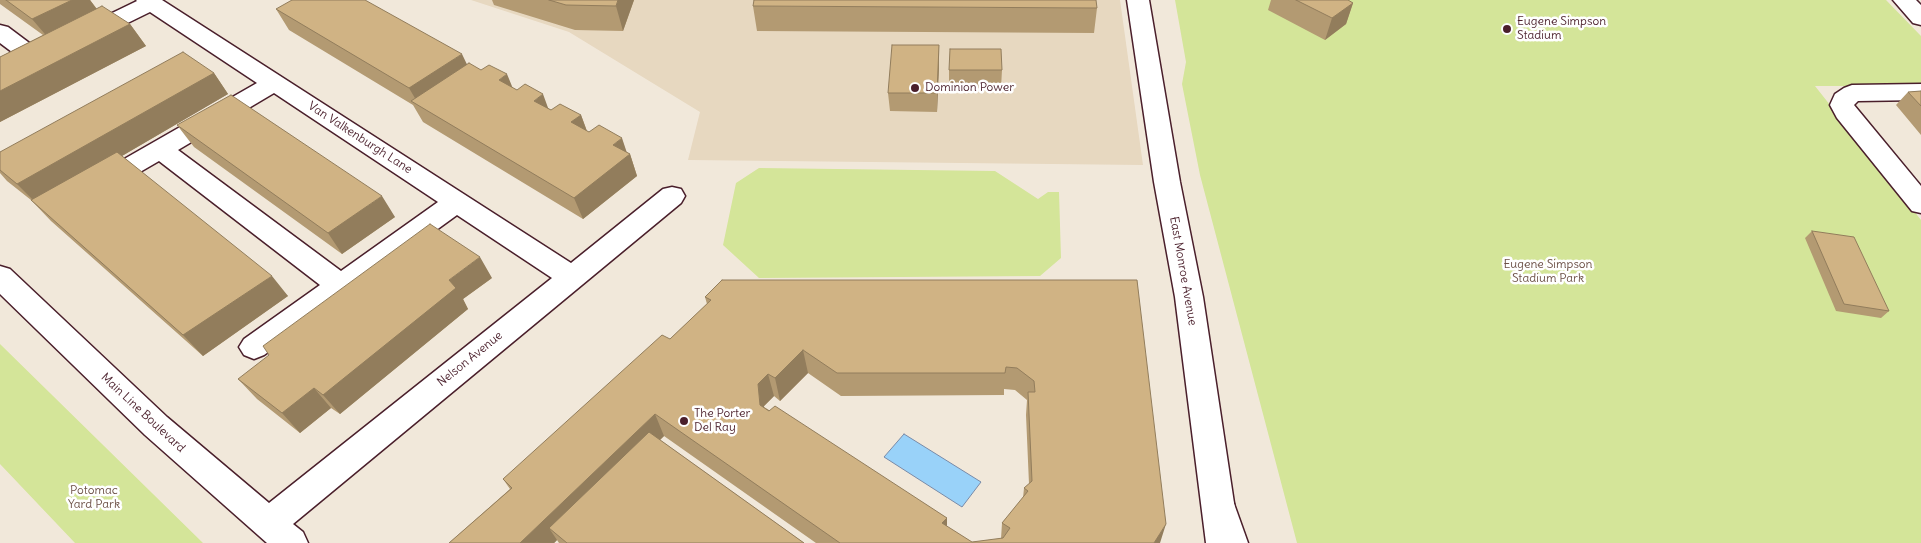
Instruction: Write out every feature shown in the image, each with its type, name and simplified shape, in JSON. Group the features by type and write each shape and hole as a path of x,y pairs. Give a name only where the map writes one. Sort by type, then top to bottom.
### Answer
{"main road":[{"name":"East Monroe Avenue","path":"1138,0 1167,182 1189,297 1223,543"},
{"path":"1904,0 1921,18"},
{"path":"14,70 149,1"},
{"name":"Van Valkenburgh Lane","path":"149,1 202,47 274,83 572,277"},
{"path":"0,32 54,51"},
{"path":"82,194 274,83"},
{"path":"1921,92 1852,93 1843,100 1842,105 1845,112 1921,204"},
{"path":"160,149 340,285"},
{"name":"Nelson Avenue","path":"269,523 672,196"},
{"path":"254,347 458,201"},
{"name":"Main Line Boulevard","path":"0,277 156,426 291,543"},
{"path":"1218,498 1231,543"}],"shaded area":[{"path":"471,0 1120,0 1143,165 688,160 700,112 569,32"}],"green space":[{"name":"Eugene Simpson Stadium Park","path":"1175,0 1886,0 1921,36 1921,86 1815,86 1921,220 1921,543 1297,543 1200,175 1182,84 1186,62"},
{"path":"759,168 995,171 1038,199 1048,192 1059,192 1061,258 1040,276 759,278 723,245 736,183"},
{"name":"Potomac Yard Park","path":"0,344 203,543 75,543 0,464"}],"water":[{"path":"904,434 981,482 962,507 884,457"}],"building":[{"path":"6,0 72,0 32,19"},
{"path":"292,0 365,0 462,54 409,88 276,9"},
{"path":"549,0 618,0 616,6 566,5"},
{"path":"754,0 1096,0 1097,8 753,6"},
{"path":"1296,0 1348,0 1353,3 1332,18"},
{"path":"102,6 130,24 0,91 0,57"},
{"path":"892,45 939,45 937,93 888,93"},
{"path":"950,49 1001,49 1002,70 949,70"},
{"path":"183,52 214,73 17,184 0,170 0,152"},
{"path":"469,63 481,70 489,65 507,74 499,80 517,90 525,84 543,94 534,101 551,110 560,104 581,115 571,122 589,132 599,125 622,138 613,145 630,154 574,198 411,101"},
{"path":"1921,91 1921,106 1908,92"},
{"path":"231,95 382,196 328,233 177,125"},
{"path":"117,152 272,276 183,335 31,200"},
{"path":"430,224 480,257 449,280 456,288 323,395 314,388 282,413 238,379 269,355 263,346"},
{"path":"1812,231 1854,237 1889,311 1844,304"},
{"name":"The Porter Del Ray","path":"722,280 1137,280 1166,524 1154,543 840,543 655,414 520,543 449,543 512,488 503,479 662,335 670,339 711,300 705,297","holes":["803,350 837,373 1005,373 1006,367 1017,368 1034,381 1035,392 1028,392 1032,481 1024,488 1028,491 1002,523 1010,528 1003,538 972,542 942,523 947,518 775,406 769,411 760,405 758,384 768,374 775,378"]},
{"path":"649,432 804,543 567,543 549,528"}],"place":[{"name":"Eugene Simpson Stadium","path":"1507,29"},
{"name":"Dominion Power","path":"915,88"},
{"name":"The Porter Del Ray","path":"684,421"}]}
